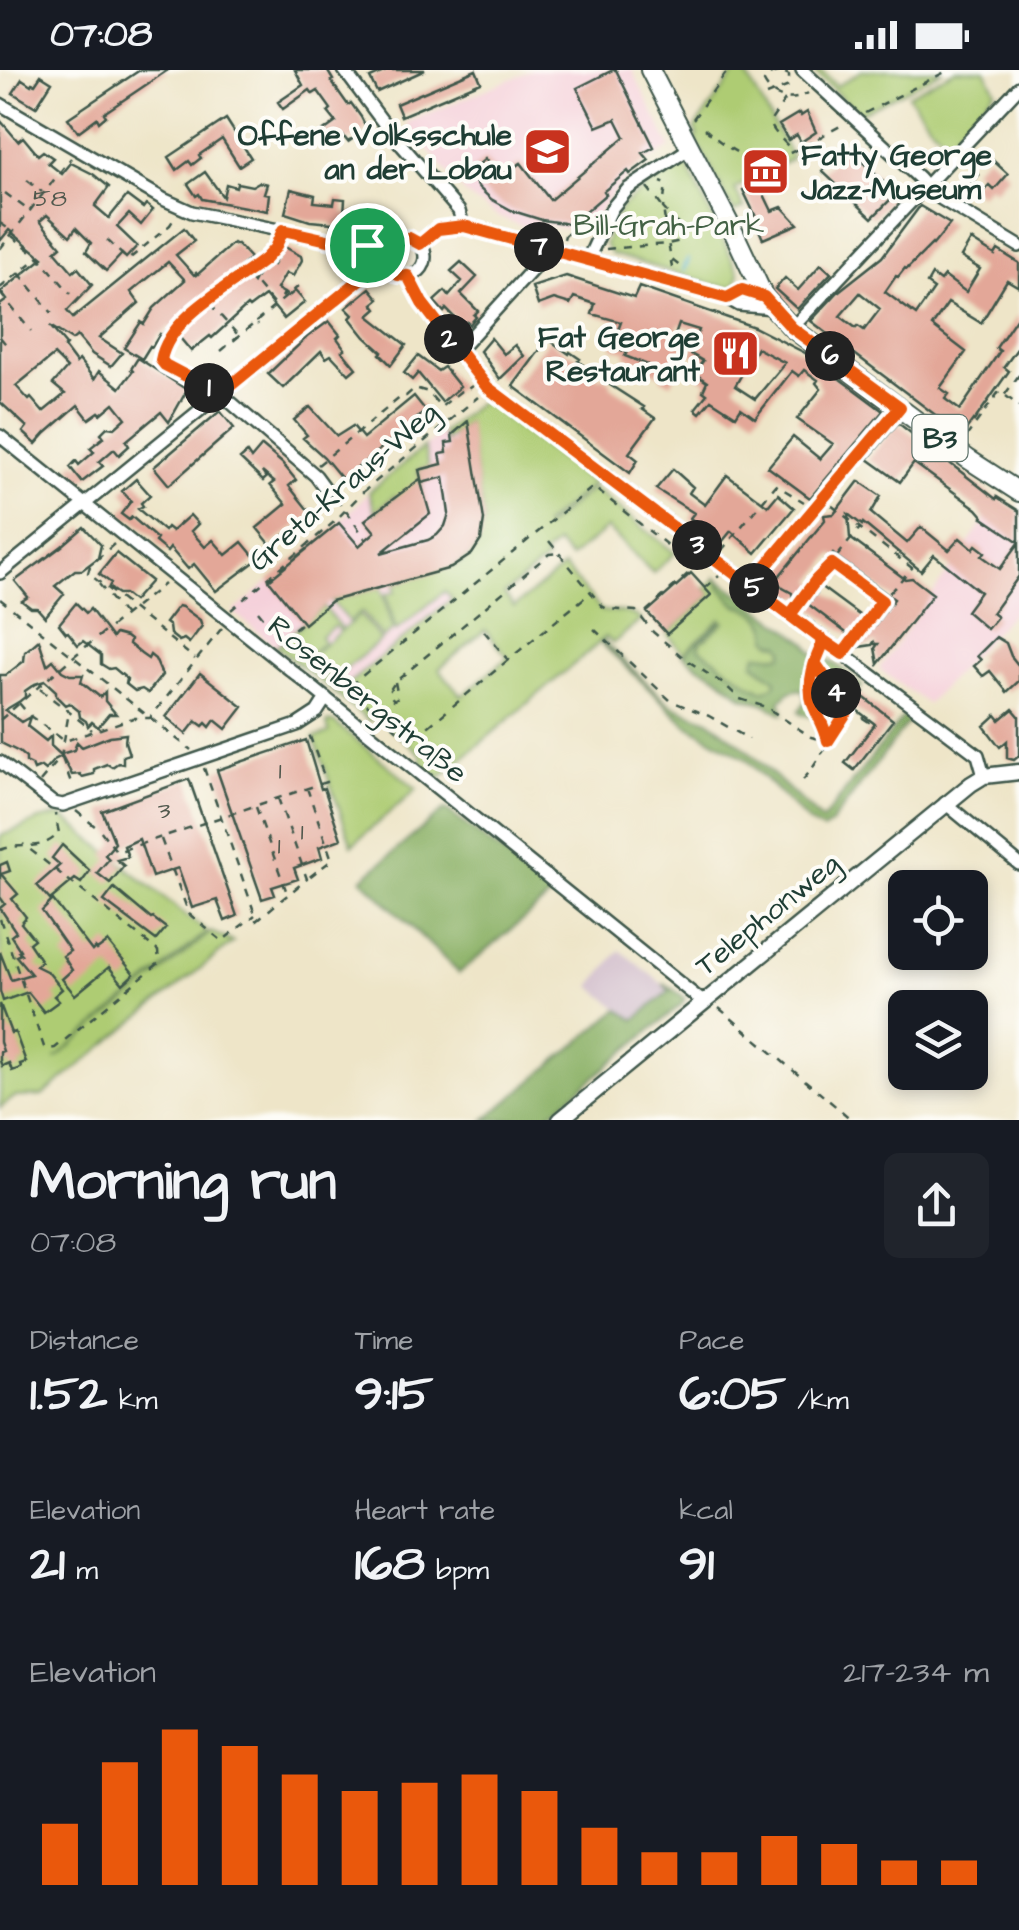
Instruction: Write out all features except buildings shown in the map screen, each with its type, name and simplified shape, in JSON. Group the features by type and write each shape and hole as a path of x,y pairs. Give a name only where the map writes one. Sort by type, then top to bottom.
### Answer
{"main road":[{"name":"B3","path":"650,70 769,303 792,328 956,451 1019,492"}],"street":[{"path":"344,70 459,212 464,226"},
{"path":"802,70 925,187 1019,246"},
{"path":"792,328 1019,87"},
{"path":"0,104 192,212 359,247 367,245 389,259 398,275 408,276 422,268 425,258 420,244 409,238 398,240 389,259 0,574"},
{"path":"588,260 612,208 628,189 690,148"},
{"path":"420,244 438,229 464,226 727,298 738,305 769,303"},
{"path":"458,350 547,250"},
{"path":"727,298 742,290 749,266"},
{"path":"408,276 422,303 487,387 978,755 984,776"},
{"path":"742,290 769,303"},
{"path":"220,394 310,471 327,491"},
{"path":"750,585 900,407"},
{"name":"Rosenbergstraße","path":"0,436 705,1000"},
{"path":"0,762 52,804 72,802 304,720 317,712 326,698"},
{"name":"Telephonweg","path":"560,1120 945,804 984,776 1019,772"},
{"path":"945,804 1019,864"}],"path":[{"path":"679,127 692,120 728,70"},
{"path":"864,114 948,70"},
{"path":"766,95 772,93 789,86 791,81 783,72 770,72 764,82 769,92 772,93 785,99 801,98 813,89"},
{"path":"785,99 770,122 792,152"},
{"path":"704,128 730,150 760,161 775,160 848,122"},
{"path":"0,248 78,149"},
{"path":"658,178 666,184 663,208 672,274"},
{"path":"27,180 43,193"},
{"path":"606,249 682,241 685,232 646,186"},
{"path":"5,193 29,211"},
{"path":"107,240 128,260 170,225 181,207"},
{"path":"0,222 40,257 71,294"},
{"path":"564,239 577,226 595,231"},
{"path":"220,394 165,365 161,360 165,346 182,321 275,248 283,230"},
{"path":"30,331 0,290 40,257"},
{"path":"671,259 681,266"},
{"path":"19,273 52,313"},
{"path":"247,273 275,306"},
{"path":"221,352 300,285"},
{"path":"208,302 239,336"},
{"path":"0,337 9,348"},
{"path":"965,439 998,393 1003,397 1019,375"},
{"path":"310,471 416,388 428,392 441,407 474,385"},
{"name":"Greta-Kraus-Weg","path":"230,612 480,392"},
{"path":"1004,394 1019,406"},
{"path":"720,552 776,485 810,506"},
{"path":"587,593 411,741 351,686 593,487 676,552 691,572 641,616"},
{"path":"338,502 366,540"},
{"path":"827,502 912,568 843,654"},
{"path":"790,615 860,528"},
{"path":"124,535 90,566 88,573 196,660"},
{"path":"549,542 587,593 607,609 636,611 652,632 675,647 684,660 740,699 766,707 810,736 828,741"},
{"path":"395,682 549,554 559,554"},
{"path":"832,564 882,601"},
{"path":"705,588 726,567"},
{"path":"0,720 174,575"},
{"path":"95,578 125,616"},
{"path":"0,599 192,751"},
{"path":"258,611 286,645 300,648 310,656"},
{"path":"281,640 300,624"},
{"path":"150,718 223,626"},
{"path":"594,628 673,700 748,740"},
{"path":"268,640 276,632"},
{"path":"484,632 508,660"},
{"path":"824,641 815,663 810,694 828,741"},
{"path":"679,666 684,660"},
{"path":"815,663 848,710"},
{"path":"841,701 854,684 865,692 862,696"},
{"path":"38,687 94,731"},
{"path":"20,703 30,716 64,741"},
{"path":"802,780 818,762 850,707 870,720"},
{"path":"69,712 61,757 72,802 117,852 326,782 304,720"},
{"path":"64,741 132,718 150,718"},
{"path":"34,788 61,757"},
{"path":"202,764 256,918"},
{"path":"160,837 188,914 222,941 332,860 307,788"},
{"path":"278,798 307,879"},
{"path":"0,850 51,842 59,833 52,804"},
{"path":"256,804 288,895"},
{"path":"0,919 44,1046 49,1049 159,963 158,951 23,844"},
{"path":"705,1000 852,1120"}],"shaded area":[{"name":"Offene Volksschule an der Lobau","path":"532,70 632,70 671,148 630,174 601,208 595,226 576,221 565,229 533,222 531,229 500,218 466,195 406,123"},
{"path":"482,400 593,484 335,694 233,612 339,523 369,492"},
{"path":"997,497 1019,511 1019,606 927,704 879,669 985,520 982,517"},
{"path":"620,950 670,990 634,1021 591,986"}],"green space":[{"path":"737,70 744,70 792,158 735,189 744,208 734,212 694,130"},
{"path":"812,70 820,70 837,86 863,70 943,70 859,114"},
{"path":"955,70 985,70 996,90 948,141 929,124 908,95"},
{"name":"Bill-Grah-Park","path":"687,165 739,273 737,283 731,287 611,254 604,244 621,207"},
{"path":"482,400 593,484 544,528 593,488 675,553 653,573 607,528 570,558 557,544 543,555 546,560 504,594 514,607 564,567 602,611 627,613 641,620 613,643 606,637 439,778 421,763 422,755 377,717 369,721 276,646 281,642 302,651 337,693 452,599 445,591 396,631 386,594 396,591 394,584 459,564 479,543 484,520 467,422 445,441 443,432","holes":["485,630 508,657 462,696 439,669"]},
{"path":"424,447 428,467 418,470 423,489 394,496 375,512 369,492"},
{"path":"717,578 725,590 759,616 784,649 779,657 774,655 754,664 777,680 764,691 698,648 723,622 721,619 684,653 667,634 711,595 705,588"},
{"path":"717,578 862,686 832,723 799,711 806,701 803,690 792,691 780,702 783,714 743,697 683,654 722,620 699,648 764,691 775,685 776,680 754,663 757,654 780,656 784,649 768,639 767,626 760,616 736,605"},
{"path":"381,587 393,630 383,638 362,612 349,622 331,601"},
{"path":"324,607 341,628 334,626 320,637 324,642 309,655 283,640"},
{"path":"360,615 381,640 331,681 310,656"},
{"path":"602,640 667,702 709,720 743,746 822,821 903,717 911,718 823,830 809,823 746,759 686,724"},
{"path":"334,722 417,789 352,845 314,738 329,733 327,723"},
{"path":"445,809 555,893 459,973 362,879"},
{"path":"61,815 207,932 55,1059 211,932 233,942 42,1096 14,1097 0,1108 0,836"},
{"path":"665,984 685,998 682,1004 543,1120 485,1120 619,1009 635,1020 670,991"}],"waterway":[{"path":"684,270 688,260"}],"place":[{"name":"Offene Volksschule an der Lobau","path":"547,152"},
{"name":"Fatty George Jazz-Museum","path":"766,172"},
{"name":"Fat George Restaurant","path":"735,354"}],"route":[{"path":"367,245 359,247 283,230 265,259 182,321 165,346 161,360 220,394 372,270 388,265 398,275 408,276 422,303 487,387 824,641 816,656 810,694 828,741 848,710 815,663 816,656 824,641 843,654 882,601 832,564 790,615 750,585 900,407 792,328 764,297 752,291 742,290 727,298 464,226 438,229 420,244 409,238 398,240 389,250 367,245"}]}
